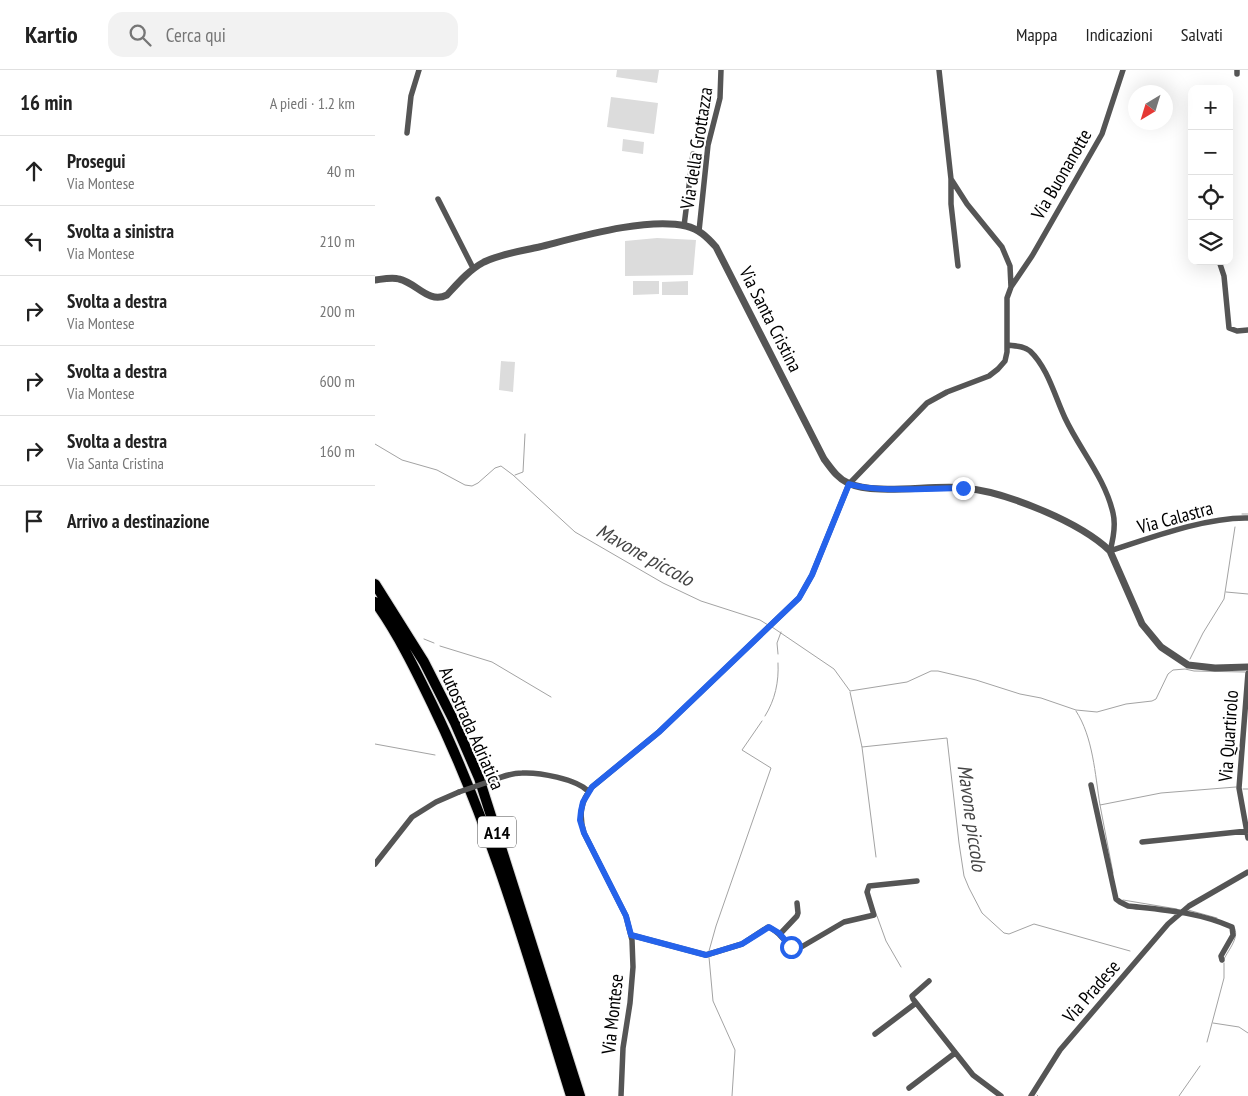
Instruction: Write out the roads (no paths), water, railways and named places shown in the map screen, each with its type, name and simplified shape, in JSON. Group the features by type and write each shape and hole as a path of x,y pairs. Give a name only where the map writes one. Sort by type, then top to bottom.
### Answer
{"highway":[{"name":"Autostrada Adriatica","path":"375,584 423,662 455,723 479,778 580,1096"},
{"name":"Autostrada Adriatica","path":"375,602 418,675 449,738 479,812 505,882 571,1096"}],"street":[{"path":"407,133 411,96 419,70"},
{"name":"Via della Grottazza","path":"699,231 708,145 720,98 721,70"},
{"path":"939,70 951,179 951,204 959,266"},
{"name":"Via Buonanotte","path":"1011,287 1032,256 1102,134 1123,70"},
{"path":"684,226 693,154"},
{"path":"375,864 412,817 436,802 507,775 523,772 540,774 574,782 584,787 588,792 659,732 799,598 806,587 849,484 927,403 947,392 989,376 1005,362 1008,345 1007,298 1011,287 1010,266 1002,247 967,204 951,179"},
{"path":"438,199 473,268"},
{"name":"Via Santa Cristina","path":"375,280 399,279 411,284 429,296 437,298 447,295 473,268 497,257 637,226 666,224 684,226 699,231 708,237 723,260 824,459 834,473 849,484"},
{"path":"1220,265 1224,276 1229,328 1237,331 1248,330"},
{"path":"1008,345 1021,346 1029,350 1042,367 1066,420 1093,466 1114,516 1110,551"},
{"path":"849,484 876,488 963,488 983,490 1034,508 1061,520 1103,544 1110,551 1143,624 1161,647 1188,665 1215,668 1248,667"},
{"name":"Via Calastra","path":"1110,551 1171,532 1233,518 1248,518"},
{"name":"Via Quartirolo","path":"1248,673 1239,788 1248,838"},
{"path":"1091,784 1116,899 1128,906 1181,912 1212,918 1232,927 1233,935 1221,956 1222,960"},
{"name":"Via Montese","path":"588,792 583,802 580,820 590,846 626,916 631,935 633,967 623,1048 621,1096"},
{"path":"1141,842 1247,831"},
{"name":"Via Pradese","path":"1031,1096 1060,1050 1168,924 1181,912 1248,872"},
{"path":"631,935 706,955 742,944 769,927 780,934 789,945 796,948 803,946 844,922 874,915 867,892 869,886 917,881"},
{"path":"780,934 797,916 797,903"},
{"path":"929,981 912,996 916,1003 973,1075 1001,1096"},
{"path":"875,1034 916,1003"},
{"path":"909,1088 955,1053"}],"waterway":[{"name":"Mavone piccolo","path":"515,475 523,472 525,434"},
{"name":"Mavone piccolo","path":"375,444 402,460 437,470 465,485 472,486 478,483 495,468 501,466 575,532 663,583 701,601 760,620 768,625"},
{"path":"1242,514 1248,514"},
{"path":"1190,659 1203,633 1224,599 1235,527"},
{"path":"1226,592 1248,594"},
{"name":"Mavone piccolo","path":"772,627 834,669 850,691 907,682 931,671 938,671 1041,698 1076,710 1097,712 1126,704 1156,699 1168,674 1173,670 1245,672"},
{"name":"Mavone piccolo","path":"778,654 777,643 781,632"},
{"name":"Mavone piccolo","path":"424,639 434,643"},
{"name":"Mavone piccolo","path":"440,646 492,662 551,697"},
{"name":"Mavone piccolo","path":"765,716 776,691 778,663"},
{"name":"Mavone piccolo","path":"850,692 862,747 947,738 964,876 982,913 1004,933 1009,934 1034,924 1130,951"},
{"name":"Mavone piccolo","path":"1076,711 1082,721 1090,744 1100,805 1161,793 1236,787"},
{"name":"Mavone piccolo","path":"709,951 771,768 742,750 762,721"},
{"name":"Mavone piccolo","path":"375,744 435,755"},
{"name":"Mavone piccolo","path":"862,747 876,857"},
{"name":"Mavone piccolo","path":"1243,789 1248,789"},
{"name":"Mavone piccolo","path":"1100,805 1113,873"},
{"name":"Mavone piccolo","path":"1123,900 1177,909"},
{"name":"Mavone piccolo","path":"1188,910 1217,918"},
{"name":"Mavone piccolo","path":"877,916 886,941 901,967"},
{"name":"Mavone piccolo","path":"1224,959 1235,939 1234,927"},
{"name":"Mavone piccolo","path":"709,957 713,1001 735,1050 732,1096"},
{"name":"Mavone piccolo","path":"1207,1042 1224,978 1224,963"},
{"name":"Mavone piccolo","path":"1213,1023 1239,1027 1248,1033"},
{"name":"Mavone piccolo","path":"1179,1096 1200,1066"}]}
